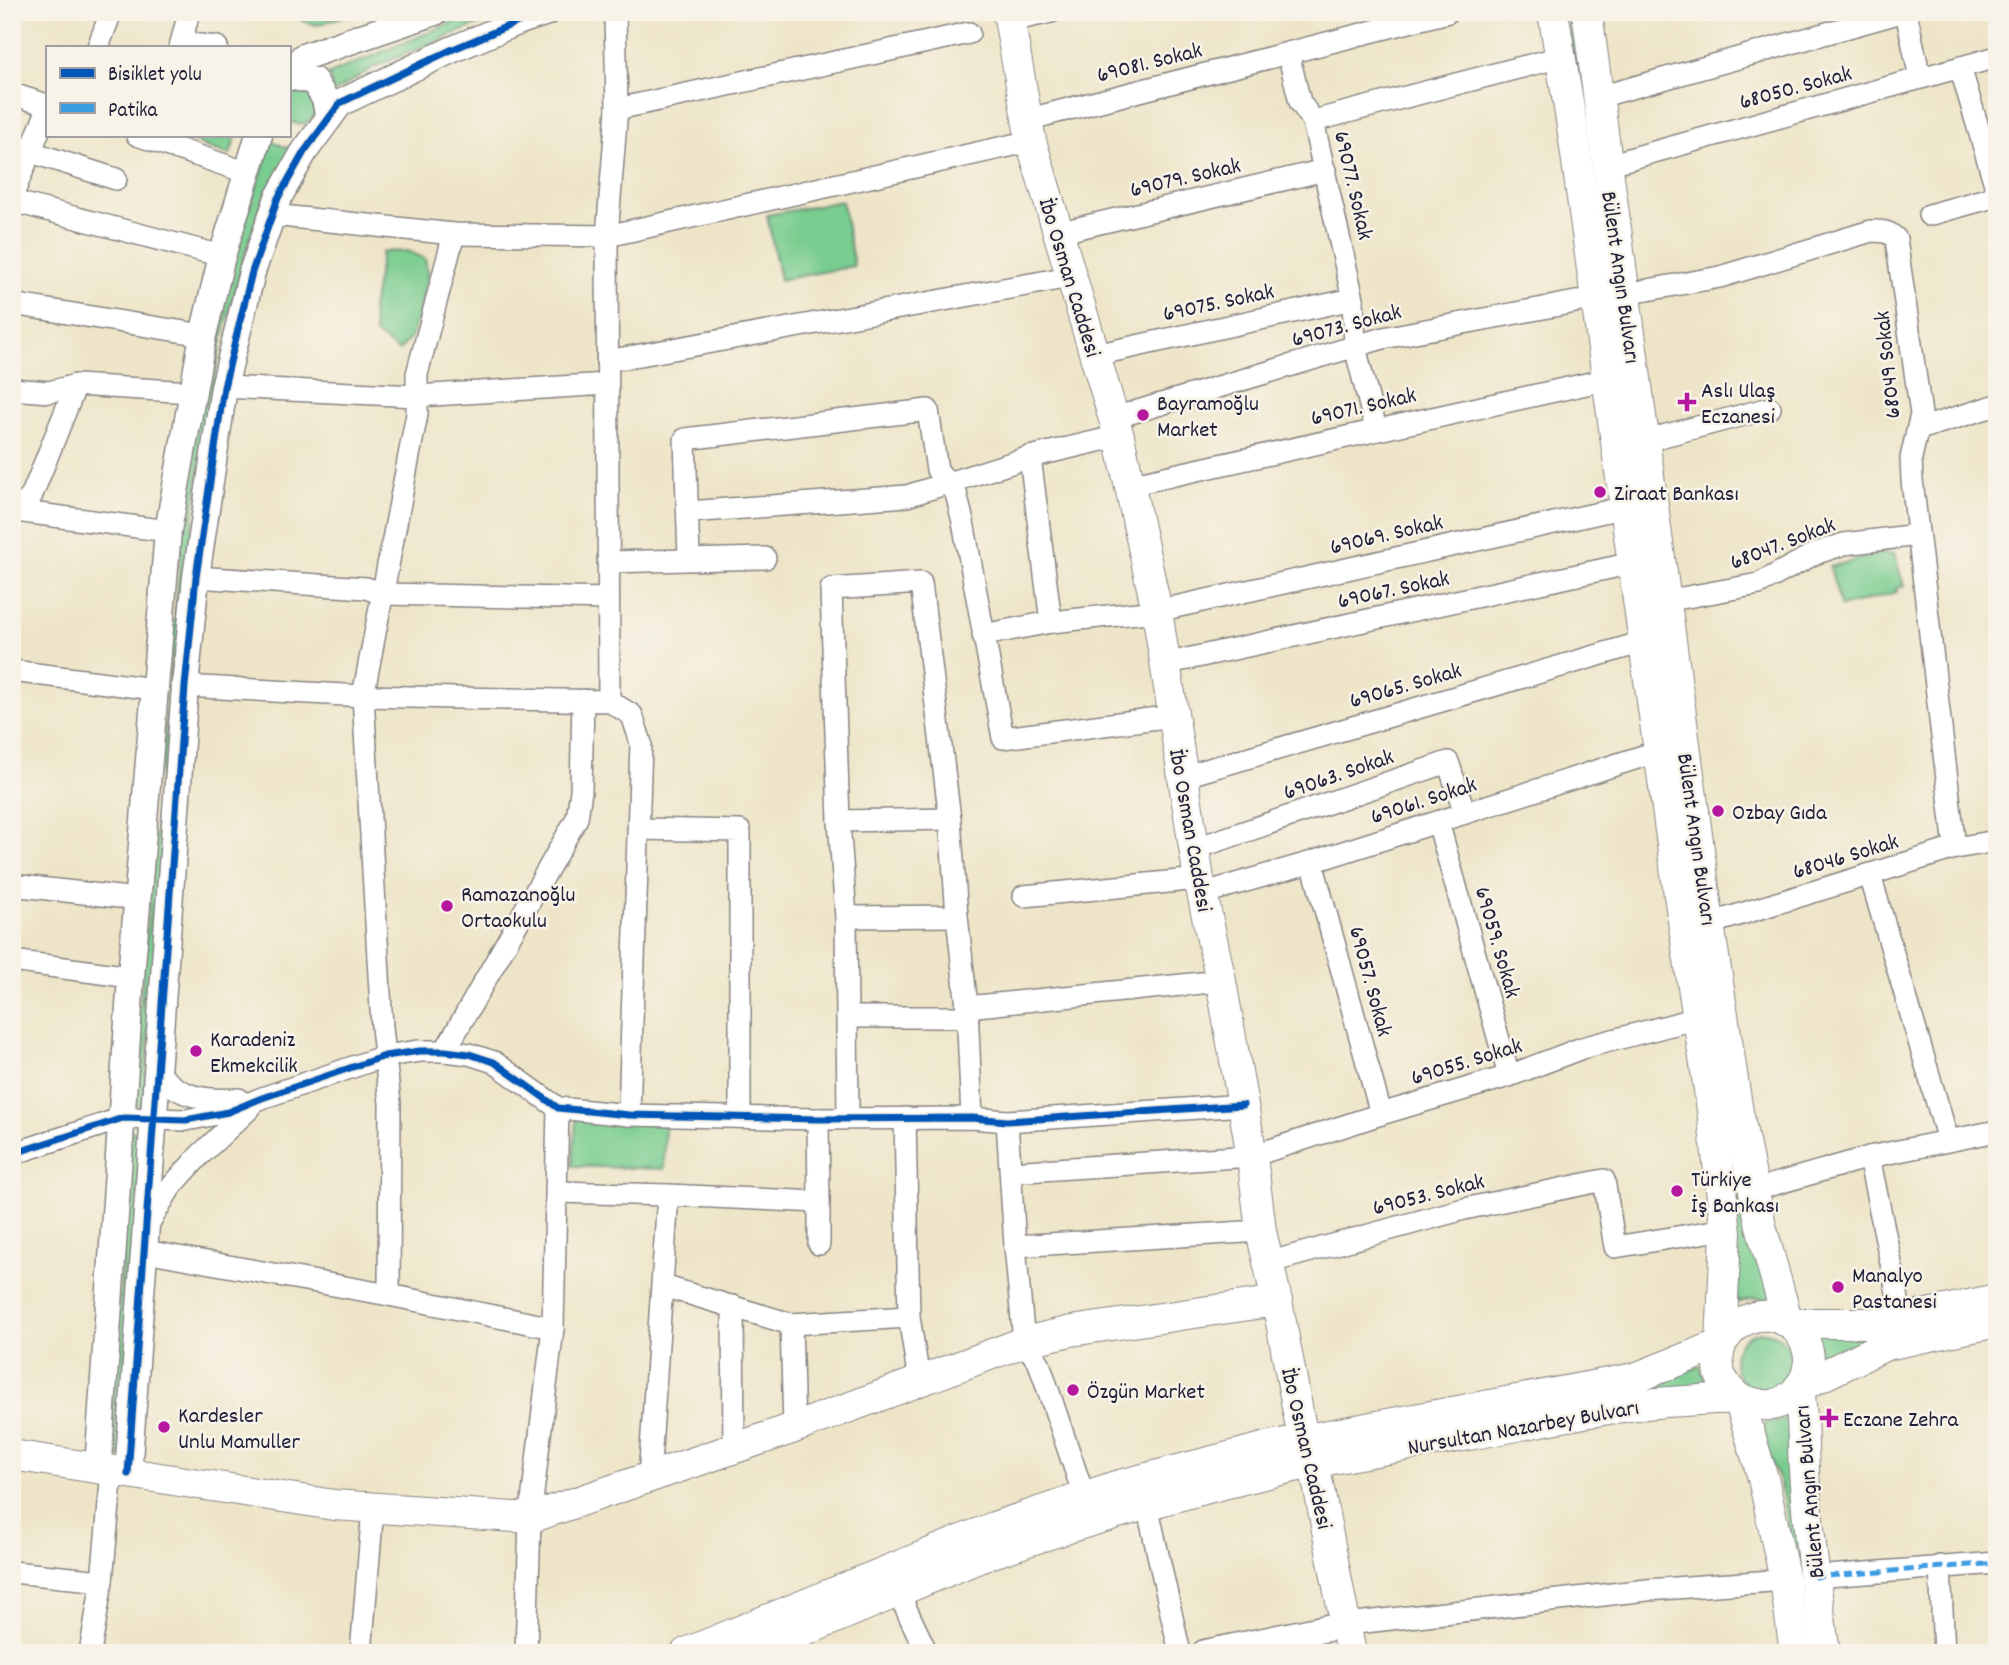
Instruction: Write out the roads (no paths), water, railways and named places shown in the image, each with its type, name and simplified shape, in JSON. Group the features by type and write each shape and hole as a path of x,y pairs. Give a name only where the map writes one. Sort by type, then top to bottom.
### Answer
{"main road":[{"name":"Bülent Angın Bulvarı","path":"1553,12 1611,296 1644,441 1709,924 1738,1112 1761,1226 1788,1323 1804,1340 1808,1354 1808,1368 1799,1387 1803,1415 1805,1483 1795,1653"},
{"name":"Bülent Angın Bulvarı","path":"1587,12 1607,165 1611,296 1609,379 1643,642 1713,1110 1726,1229 1718,1359 1720,1375 1728,1388 1740,1399 1763,1478 1825,1653"},
{"name":"İbo Osman Caddesi","path":"1009,17 1029,130 1070,277 1117,427 1157,611 1200,887 1221,981 1252,1156 1261,1231 1305,1452 1316,1475 1349,1638"},
{"path":"1721,1344 1729,1331 1741,1321 1756,1315 1771,1316 1788,1323 1886,1323 1997,1299"},
{"path":"12,1455 334,1506 530,1518 794,1429 1024,1342 1071,1331 1277,1301"},
{"path":"1740,1399 1754,1405 1770,1405 1783,1401 1799,1387 1886,1346 1997,1322"},
{"name":"Nursultan Nazarbey Bulvarı","path":"1305,1452 1634,1378 1721,1344"},
{"name":"Nursultan Nazarbey Bulvarı","path":"1305,1452 1666,1402 1740,1399"},
{"path":"686,1653 944,1546 1084,1496 1210,1461 1305,1452"},
{"path":"753,1653 1000,1550 1147,1505 1305,1452"}],"street":[{"path":"98,46 111,12"},
{"path":"189,12 180,45 198,46"},
{"path":"90,1653 102,1581 113,1471 145,1239 185,686 196,577 223,387 252,272 278,198 304,152 340,103 451,50 520,20 547,12"},
{"path":"609,701 607,236 617,109 615,12"},
{"path":"1009,17 1051,12"},
{"name":"69081. Sokak","path":"272,215 454,234 607,236 1029,130 1288,53 1448,12"},
{"path":"1599,97 1904,12 1920,78"},
{"path":"292,66 430,13"},
{"path":"617,109 969,33"},
{"path":"1288,53 1300,102 1313,121"},
{"name":"69077. Sokak","path":"1376,429 1355,347 1353,299 1313,121 1561,57"},
{"name":"68050. Sokak","path":"1607,165 1997,57"},
{"path":"292,66 314,81 325,99 323,125"},
{"path":"1929,215 1997,194 1960,67"},
{"path":"12,94 46,105"},
{"path":"46,114 12,199 222,256"},
{"path":"290,134 293,135 323,125"},
{"path":"147,136 248,173"},
{"path":"113,1471 122,1118 137,899 168,531 203,335 222,256 259,136"},
{"path":"31,152 116,179"},
{"name":"69079. Sokak","path":"1057,233 1325,170"},
{"name":"68049 Sokak","path":"1611,296 1720,277 1871,231 1891,234 1896,239 1921,414 1911,458 1955,848"},
{"path":"389,1296 390,1104 363,696 418,414 417,374 454,234"},
{"path":"607,361 1070,277"},
{"name":"69073. Sokak","path":"688,512 907,496 1383,338 1611,296"},
{"name":"69075. Sokak","path":"1095,355 1353,299"},
{"path":"12,304 203,335"},
{"name":"69071. Sokak","path":"1129,485 1609,379"},
{"path":"12,389 49,392 76,384 191,392"},
{"path":"14,511 31,497 76,384"},
{"path":"223,387 417,396 607,384"},
{"path":"1919,429 1997,405"},
{"path":"1644,441 1770,408"},
{"path":"689,559 685,439 928,410 937,470 956,493 961,512 1003,738 1173,716"},
{"path":"1030,457 1051,622"},
{"name":"69069. Sokak","path":"983,635 1051,622 1157,611 1626,507"},
{"path":"14,511 168,531"},
{"name":"68047. Sokak","path":"1665,601 1759,584 1814,554 1844,544 1918,534"},
{"path":"608,562 765,558"},
{"name":"69067. Sokak","path":"1164,664 1633,563"},
{"path":"196,577 366,588 384,594 608,599"},
{"path":"848,1117 846,917 839,821 831,589 921,583 950,819 967,1012 972,1118"},
{"name":"69065. Sokak","path":"1182,777 1643,642"},
{"path":"12,671 154,689"},
{"path":"185,686 363,696 609,701 632,715 641,743 629,1115"},
{"path":"445,1051 577,818 581,791 583,700"},
{"name":"69061. Sokak","path":"1024,896 1200,887 1312,862 1659,751"},
{"name":"69063. Sokak","path":"1194,849 1448,762 1465,813"},
{"path":"839,821 950,819"},
{"name":"69059. Sokak","path":"1438,822 1509,1076"},
{"path":"639,830 740,831 740,1117"},
{"name":"68046 Sokak","path":"1709,924 1955,848 1997,841"},
{"name":"69057. Sokak","path":"1312,862 1381,1114"},
{"path":"1870,875 1948,1140"},
{"path":"12,885 137,899"},
{"path":"846,917 957,916"},
{"path":"12,961 131,977"},
{"path":"846,1017 967,1012 1221,981"},
{"name":"69055. Sokak","path":"1011,1172 1252,1156 1509,1076 1583,1048 1698,1018"},
{"path":"12,1154 122,1118 186,1120 228,1111 385,1056 445,1051 469,1054 494,1062 558,1108 629,1115 818,1119 972,1118 1007,1121 1243,1105"},
{"path":"157,1070 165,1082 186,1095 214,1101 262,1098"},
{"path":"145,1239 170,1188 200,1155 262,1098"},
{"path":"526,1653 530,1518 554,1328 558,1108"},
{"path":"905,1118 909,1317 919,1380"},
{"path":"818,1119 819,1244"},
{"path":"1007,1121 1024,1342 1040,1363 1084,1496"},
{"path":"1754,1190 1869,1157 1997,1131"},
{"path":"1869,1157 1897,1292 1900,1320"},
{"name":"69053. Sokak","path":"1267,1263 1464,1209 1604,1180 1615,1247 1726,1229"},
{"path":"557,1192 819,1202"},
{"path":"649,1479 668,1195"},
{"path":"1015,1246 1261,1231"},
{"path":"145,1239 389,1296 554,1328"},
{"path":"663,1286 791,1324 909,1317"},
{"path":"733,1306 734,1450"},
{"path":"791,1324 794,1429"},
{"path":"1147,1505 1180,1653"},
{"path":"360,1653 373,1508"},
{"path":"1205,1653 1349,1638 1647,1590 1997,1563"},
{"path":"1940,1566 1944,1653"},
{"path":"12,1573 102,1581"},
{"path":"898,1592 927,1653"}],"place":[{"name":"Aslı Ulaş Eczanesi","path":"1687,402"},
{"name":"Bayramoğlu Market","path":"1143,415"},
{"name":"Ziraat Bankası","path":"1600,492"},
{"name":"Ozbay Gıda","path":"1718,811"},
{"name":"Ramazanoğlu Ortaokulu","path":"447,906"},
{"name":"Karadeniz Ekmekcilik","path":"196,1051"},
{"name":"Türkiye İş Bankası","path":"1677,1191"},
{"name":"Manalyo Pastanesi","path":"1838,1287"},
{"name":"Özgün Market","path":"1073,1390"},
{"name":"Eczane Zehra","path":"1829,1418"},
{"name":"Kardesler Unlu Mamuller","path":"164,1427"}]}
